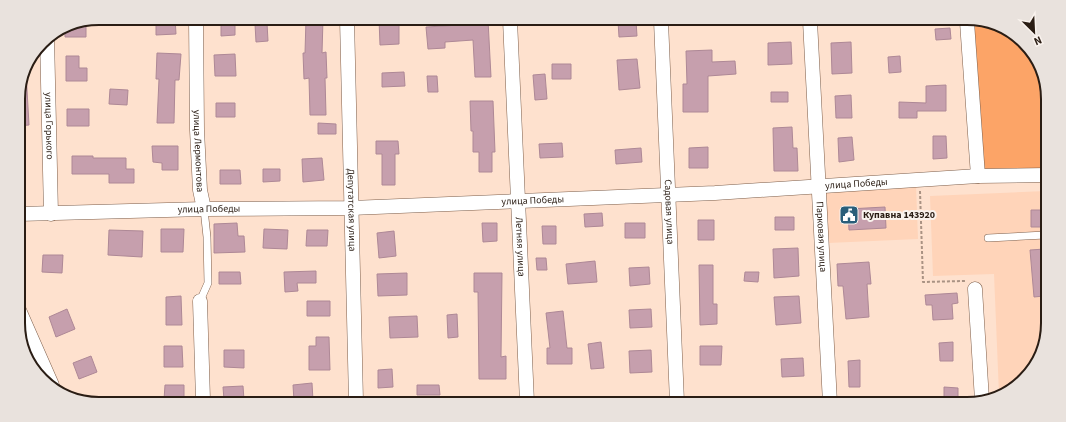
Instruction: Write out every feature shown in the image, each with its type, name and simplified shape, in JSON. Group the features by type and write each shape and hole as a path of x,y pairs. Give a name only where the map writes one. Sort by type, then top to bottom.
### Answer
{"street":[{"name":"улица Лермонтова","path":"196,25 197,130 200,190 204,209"},
{"name":"Депутатская улица","path":"347,25 356,397"},
{"name":"Летняя улица","path":"510,25 527,397"},
{"name":"Садовая улица","path":"661,25 677,397"},
{"name":"Парковая улица","path":"810,25 830,397"},
{"path":"967,25 978,176"},
{"name":"улица Горького","path":"47,47 51,214"},
{"name":"улица Победы","path":"25,214 204,209 351,208 668,194 978,176 1041,175"},
{"path":"975,289 982,396"},
{"name":"улица Лермонтова","path":"200,301 203,397"},
{"path":"26,333 48,377"}],"lane":[{"name":"улица Лермонтова","path":"200,301 208,283 207,237 204,209"},
{"path":"988,238 1041,235"}],"path":[{"path":"920,180 923,282 968,281 975,289"}],"shaded area":[{"path":"974,26 991,29 1014,42 1014,52 1024,52 1033,66 1038,80 1041,99 1041,169 984,171"},
{"path":"916,185 918,239 828,243 826,189"},
{"path":"1041,191 1040,337 1033,356 1026,368 1012,382 999,390 994,274 933,276 930,196"}],"building":[{"path":"156,25 175,25 176,34 156,35"},
{"path":"221,25 235,25 235,35 221,36"},
{"path":"255,25 267,25 268,41 256,42"},
{"path":"306,25 323,25 322,53 326,52 327,78 325,78 326,115 310,115 309,78 304,79 303,53 305,53"},
{"path":"379,25 399,25 399,44 380,45"},
{"path":"488,25 491,77 475,77 473,40 445,42 445,48 428,49 426,27"},
{"path":"618,25 636,25 637,36 619,37"},
{"path":"86,26 86,37 65,37 65,34"},
{"path":"950,28 951,39 936,40 935,29"},
{"path":"791,42 792,64 768,65 768,43"},
{"path":"851,42 852,73 832,74 831,43"},
{"path":"712,50 712,62 735,61 736,74 708,76 708,112 683,112 683,84 687,84 686,51"},
{"path":"157,53 181,54 179,80 175,80 174,123 157,123 159,79 156,79"},
{"path":"235,54 236,76 215,76 214,55"},
{"path":"66,56 79,56 79,68 87,68 87,81 66,81"},
{"path":"900,56 901,72 889,73 888,57"},
{"path":"637,59 640,88 619,90 617,60"},
{"path":"552,64 571,64 571,79 552,79"},
{"path":"404,72 405,86 382,87 382,73"},
{"path":"545,74 547,99 535,100 533,75"},
{"path":"427,76 437,76 438,92 428,92"},
{"path":"946,85 946,111 917,111 917,118 899,118 899,102 926,103 926,86"},
{"path":"27,86 29,125 25,125 25,95"},
{"path":"110,89 128,90 127,105 109,104"},
{"path":"771,92 788,92 788,102 771,102"},
{"path":"851,95 852,118 836,118 835,96"},
{"path":"470,101 493,101 495,152 492,152 492,172 479,172 479,152 473,152 473,131 471,131"},
{"path":"216,103 235,103 235,117 216,117"},
{"path":"67,109 89,109 89,126 67,126"},
{"path":"318,123 336,124 336,134 318,134"},
{"path":"792,127 793,148 797,148 798,171 774,171 773,128"},
{"path":"933,136 946,136 947,158 933,159"},
{"path":"852,137 854,160 839,162 838,138"},
{"path":"376,141 398,141 399,154 395,154 395,185 382,185 382,154 376,154"},
{"path":"562,143 563,157 540,158 539,144"},
{"path":"152,146 178,146 178,170 162,170 162,163 153,162"},
{"path":"708,147 708,168 689,168 689,148"},
{"path":"641,148 642,162 616,164 615,150"},
{"path":"72,156 93,156 93,158 126,158 126,169 134,169 134,183 109,183 109,174 72,174"},
{"path":"322,158 324,180 303,182 302,159"},
{"path":"263,169 280,169 280,181 263,182"},
{"path":"220,170 240,170 241,184 220,184"},
{"path":"885,207 886,228 849,230 848,209"},
{"path":"1031,210 1041,210 1041,227 1031,227"},
{"path":"602,213 603,226 585,227 584,214"},
{"path":"775,217 794,217 794,230 775,230"},
{"path":"698,220 714,220 714,240 698,240"},
{"path":"237,223 238,236 244,236 245,252 214,253 214,224"},
{"path":"482,223 497,223 497,241 483,242"},
{"path":"625,223 645,223 645,238 625,238"},
{"path":"542,226 556,226 556,244 543,244"},
{"path":"161,229 184,229 183,252 161,252"},
{"path":"264,229 288,230 287,249 263,248"},
{"path":"109,230 143,231 142,257 108,255"},
{"path":"307,230 328,230 327,246 306,246"},
{"path":"394,231 396,256 379,258 377,233"},
{"path":"798,248 799,276 774,278 773,249"},
{"path":"1041,249 1041,296 1034,297 1030,250"},
{"path":"43,255 63,255 62,273 42,272"},
{"path":"536,258 546,258 547,270 537,270"},
{"path":"595,261 597,282 568,284 566,264"},
{"path":"869,262 871,284 867,284 869,317 846,319 843,286 838,286 837,264"},
{"path":"699,265 713,265 713,304 717,304 717,324 700,325"},
{"path":"649,267 650,284 630,286 629,268"},
{"path":"316,271 316,283 297,283 298,291 285,292 284,272"},
{"path":"219,272 240,272 241,284 219,284"},
{"path":"745,272 759,272 758,282 744,281"},
{"path":"407,273 407,295 378,296 377,274"},
{"path":"474,273 502,273 501,357 506,356 506,379 479,379 478,292 474,292"},
{"path":"957,293 958,303 952,304 953,319 933,320 932,305 926,305 925,295"},
{"path":"181,296 182,325 166,325 166,297"},
{"path":"799,296 801,323 776,325 774,297"},
{"path":"307,301 330,301 330,316 307,316"},
{"path":"67,309 75,329 56,337 49,317"},
{"path":"651,309 652,327 630,328 629,310"},
{"path":"563,311 567,348 572,348 572,364 547,364 547,348 550,348 546,313"},
{"path":"457,314 458,337 448,338 447,315"},
{"path":"417,316 418,337 390,338 389,317"},
{"path":"316,337 329,337 330,370 309,370 309,346 316,346"},
{"path":"601,342 604,368 591,369 588,344"},
{"path":"953,342 953,361 940,361 939,343"},
{"path":"164,346 182,346 183,367 164,367"},
{"path":"700,346 722,346 721,365 700,365"},
{"path":"224,350 244,350 244,368 224,367"},
{"path":"651,350 652,372 630,373 629,351"},
{"path":"91,356 97,372 79,379 73,363"},
{"path":"803,358 804,376 782,377 781,359"},
{"path":"860,360 860,387 849,387 848,361"},
{"path":"392,369 393,387 378,388 378,370"},
{"path":"312,383 313,397 294,397 293,385"},
{"path":"165,385 184,385 184,397 164,397"},
{"path":"417,385 439,385 440,395 417,395"},
{"path":"243,386 244,397 224,397 223,387"},
{"path":"944,387 958,388 958,397 944,397"}],"place":[{"name":"Купавна 143920","path":"849,215"}]}
